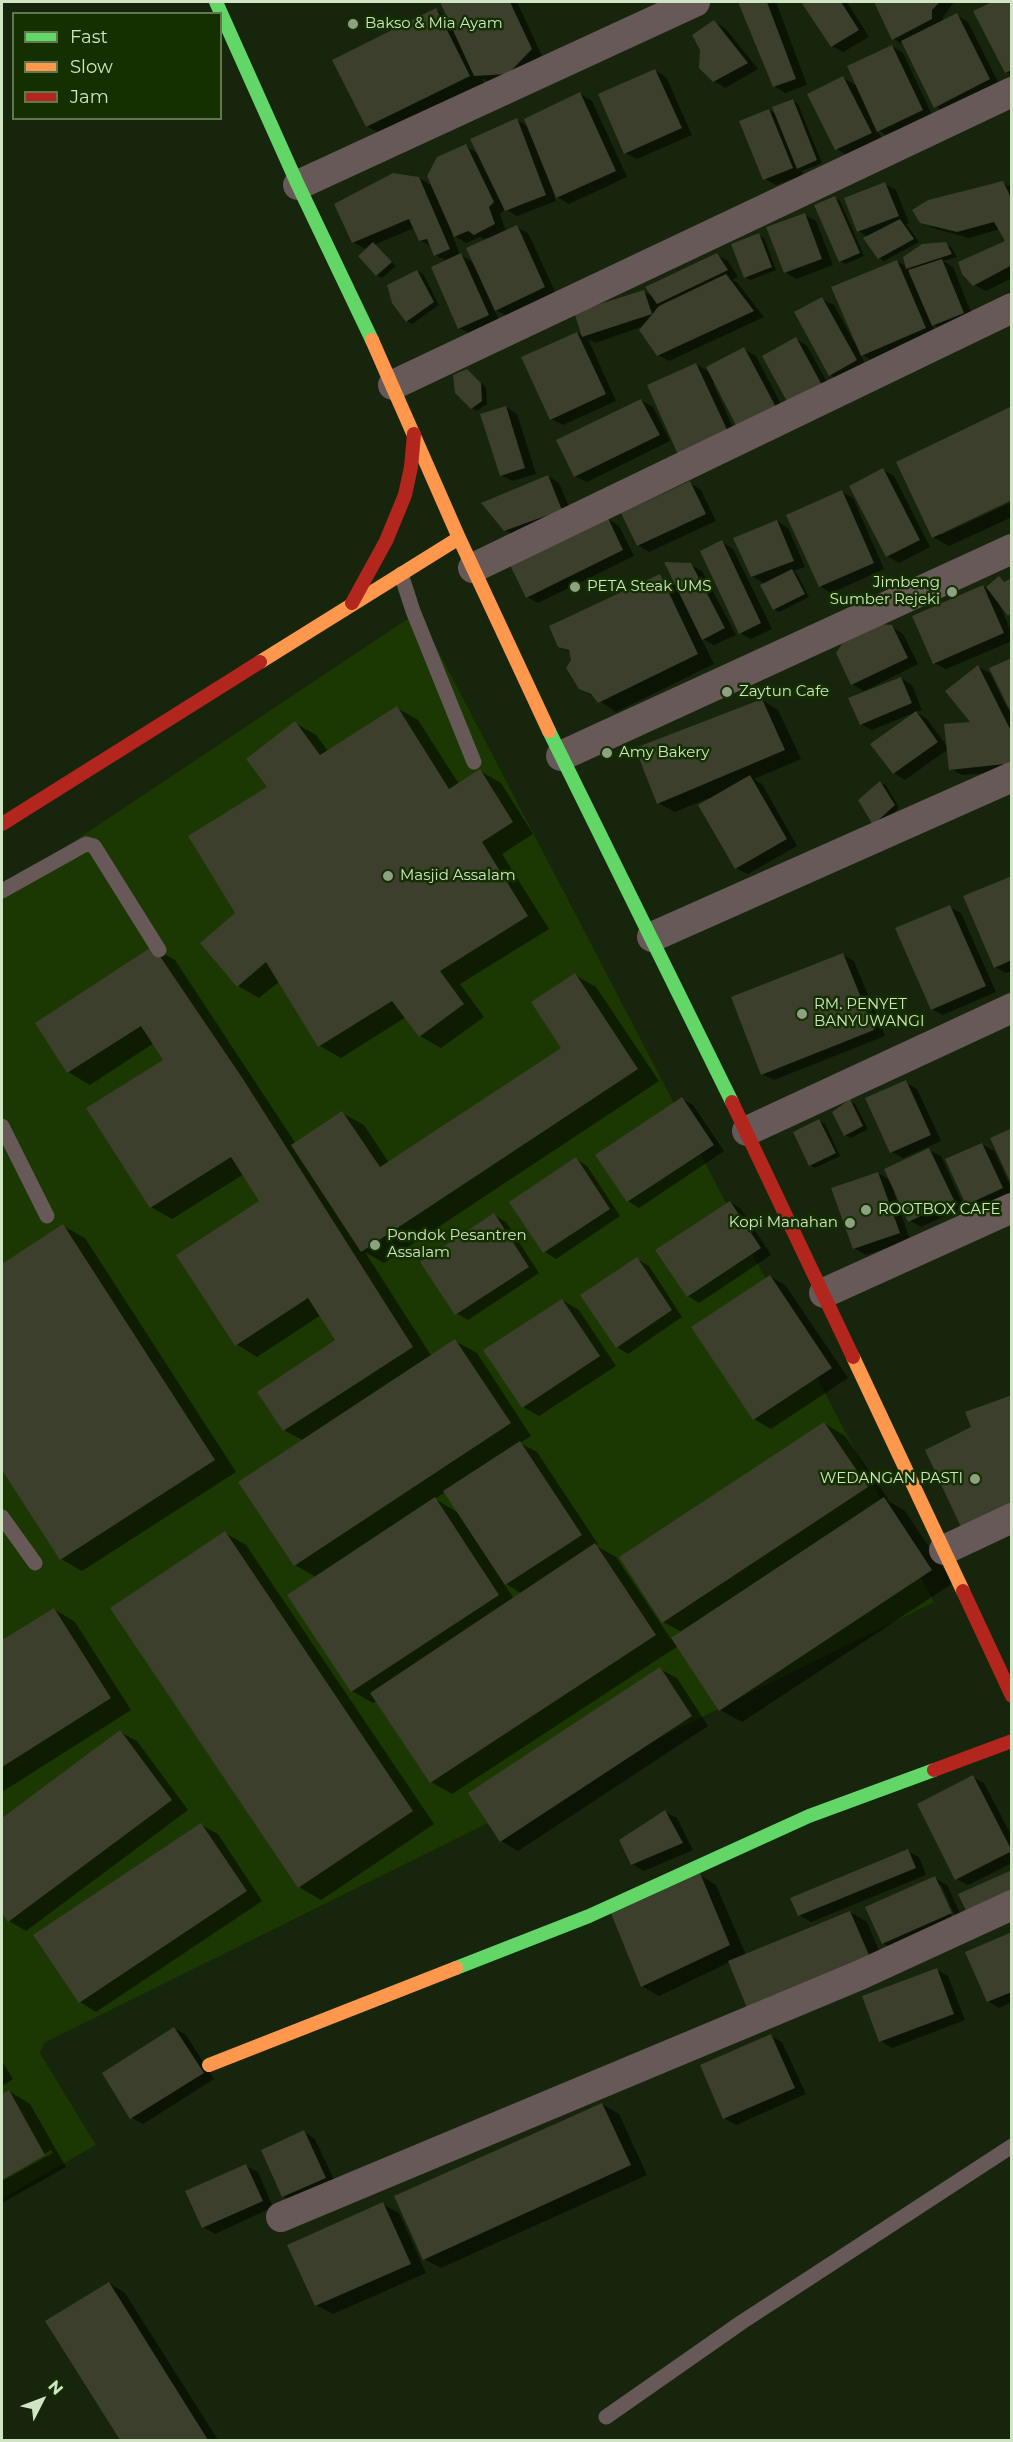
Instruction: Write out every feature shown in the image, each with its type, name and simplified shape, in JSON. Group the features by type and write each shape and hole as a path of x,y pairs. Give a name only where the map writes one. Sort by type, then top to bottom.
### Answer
{"street":[{"path":"298,184 695,2"},
{"path":"222,15 298,184 393,385 472,568 561,756 747,1131 1011,1696"},
{"path":"393,385 1011,92"},
{"path":"472,568 1011,308"},
{"path":"351,604 386,542 405,495 411,467 414,433"},
{"path":"2,824 459,538"},
{"path":"561,756 1011,549"},
{"path":"652,937 1011,777"},
{"path":"747,1131 1011,1008"},
{"path":"824,1293 1011,1208"},
{"path":"944,1550 1011,1518"},
{"path":"209,2066 589,1916 809,1816 1011,1741"},
{"path":"281,2217 860,1975 1011,1905"}],"lane":[{"path":"401,574 413,611 474,762"},
{"path":"2,891 86,844 94,846 159,950"},
{"path":"2,1126 47,1216"},
{"path":"2,1517 35,1563"},
{"path":"606,2417 742,2322 1011,2146"}],"shaded area":[{"name":"Pondok Pesantren Assalam","path":"418,612 934,1602 44,2043 40,2053 96,2145 2,2199 2,889"}],"building":[{"path":"440,2 510,2 532,49 508,74 474,76"},
{"path":"738,2 767,2 796,79 773,87"},
{"path":"801,2 841,2 859,30 831,47"},
{"path":"874,2 940,2 932,10 932,19 892,40"},
{"path":"992,2 1012,2 1012,70 1005,73 973,11"},
{"path":"436,8 470,76 366,127 332,60"},
{"path":"957,13 990,79 934,108 901,41"},
{"path":"714,20 748,63 713,82 699,68 700,50 692,35"},
{"path":"892,45 923,110 877,132 847,66"},
{"path":"655,69 682,128 624,154 598,94"},
{"path":"843,76 872,133 835,150 807,94"},
{"path":"580,92 616,171 556,198 524,119"},
{"path":"793,99 817,160 797,169 772,107"},
{"path":"769,109 793,168 763,180 739,121"},
{"path":"517,118 546,195 505,211 470,139"},
{"path":"466,144 494,202 489,207 495,224 474,235 468,231 454,237 427,176 437,157"},
{"path":"393,173 419,177 450,249 434,256 427,239 419,241 409,219 352,243 334,204"},
{"path":"1003,181 1012,200 1012,265 973,286 962,274 958,262 1005,241 994,222 957,232 920,223 912,210 928,200"},
{"path":"885,182 899,216 857,232 844,198"},
{"path":"835,196 860,253 839,262 814,205"},
{"path":"805,213 822,259 784,273 766,227"},
{"path":"900,219 914,239 878,259 863,238"},
{"path":"517,225 545,287 495,311 466,248"},
{"path":"759,233 772,267 744,278 731,244"},
{"path":"373,242 392,262 376,276 358,256"},
{"path":"946,242 952,254 906,269 903,257 922,244"},
{"path":"461,253 489,315 458,329 431,267"},
{"path":"717,253 728,270 657,304 645,287"},
{"path":"942,259 964,313 932,326 908,270"},
{"path":"897,260 926,328 861,356 831,287"},
{"path":"417,270 434,302 406,322 392,303 387,285"},
{"path":"726,274 754,311 657,356 639,330 659,306"},
{"path":"644,290 652,314 582,337 574,312"},
{"path":"822,297 857,360 829,376 794,312"},
{"path":"577,332 606,394 550,420 521,357"},
{"path":"796,337 823,387 789,405 762,356"},
{"path":"744,347 778,411 739,431 706,367"},
{"path":"696,363 730,436 680,459 647,385"},
{"path":"467,369 481,383 482,401 471,409 455,393 453,375"},
{"path":"641,399 660,435 574,477 556,440"},
{"path":"506,406 525,468 500,476 480,414"},
{"path":"1012,406 1012,500 932,538 896,462"},
{"path":"883,468 920,540 886,557 849,486"},
{"path":"548,475 562,510 504,531 481,503"},
{"path":"690,481 706,514 637,546 621,513"},
{"path":"842,490 874,563 819,587 786,515"},
{"path":"608,518 623,550 526,598 510,565"},
{"path":"777,520 794,561 751,577 733,538"},
{"path":"722,540 761,623 739,634 700,551"},
{"path":"664,562 691,563 725,628 702,640"},
{"path":"792,569 805,594 773,610 760,585"},
{"path":"660,574 698,654 598,703 591,694 579,689 566,668 571,660 569,650 558,647 549,626"},
{"path":"999,576 1004,582 1012,578 1012,612 1008,616 986,587"},
{"path":"983,585 1004,633 933,664 912,616"},
{"path":"879,624 892,625 908,658 851,685 836,653 845,639"},
{"path":"1012,658 1012,715 989,668"},
{"path":"978,665 1012,733 1012,768 1005,764 949,770 944,724 970,722 945,691"},
{"path":"901,677 912,703 860,725 848,698"},
{"path":"762,699 785,750 657,804 635,748"},
{"path":"397,706 449,789 480,769 513,822 482,842 528,916 440,971 464,1004 419,1037 392,1001 318,1047 266,962 237,987 200,943 235,913 188,836 267,787 246,759 295,721 320,755"},
{"path":"916,711 938,742 893,774 870,744"},
{"path":"750,775 787,839 735,869 698,805"},
{"path":"880,781 895,805 873,825 858,800"},
{"path":"1012,876 1012,960 994,968 963,896"},
{"path":"950,905 986,986 931,1010 895,928"},
{"path":"153,946 243,1079 413,1347 283,1431 257,1392 335,1340 308,1298 235,1346 176,1255 259,1201 231,1157 150,1208 86,1108 163,1060 141,1026 67,1073 35,1023"},
{"name":"RM. PENYET BANYUWANGI","path":"843,953 874,1030 761,1075 731,997"},
{"path":"575,973 638,1069 361,1252 291,1145 342,1111 380,1167 561,1048 531,1002"},
{"path":"906,1080 931,1135 890,1153 865,1098"},
{"path":"682,1097 714,1145 627,1202 595,1155"},
{"path":"850,1099 863,1126 844,1136 832,1112"},
{"path":"819,1119 836,1153 809,1166 793,1132"},
{"path":"1012,1128 1012,1186 990,1138"},
{"path":"982,1143 1003,1188 966,1205 945,1159"},
{"path":"929,1148 954,1200 908,1222 884,1169"},
{"path":"576,1157 610,1209 543,1253 509,1202"},
{"name":"ROOTBOX CAFE","path":"878,1172 900,1233 853,1249 831,1188"},
{"path":"730,1201 761,1248 687,1297 655,1250"},
{"path":"494,1213 529,1267 455,1315 420,1262"},
{"path":"63,1224 215,1460 60,1560 2,1470 2,1264"},
{"path":"637,1257 672,1310 616,1348 580,1295"},
{"path":"770,1275 832,1368 753,1420 691,1327"},
{"path":"562,1299 600,1356 522,1408 483,1350"},
{"path":"455,1339 511,1423 294,1566 238,1482"},
{"name":"WEDANGAN PASTI","path":"1012,1395 1012,1509 961,1527 925,1450 971,1427 965,1412"},
{"path":"824,1422 868,1487 662,1623 619,1557"},
{"path":"520,1441 582,1535 505,1585 443,1491"},
{"path":"435,1497 499,1595 351,1692 287,1595"},
{"path":"884,1497 932,1570 719,1711 671,1638"},
{"path":"225,1531 413,1811 298,1888 110,1608"},
{"path":"595,1543 656,1635 430,1783 370,1693"},
{"path":"54,1608 111,1698 2,1767 2,1640"},
{"path":"660,1667 692,1716 500,1842 468,1793"},
{"path":"120,1730 172,1800 8,1922 2,1913 2,1818"},
{"path":"973,1775 1012,1851 955,1880 917,1804"},
{"path":"665,1810 683,1843 631,1865 619,1840"},
{"path":"201,1823 247,1891 79,2003 33,1935"},
{"path":"908,1849 916,1868 798,1916 790,1898"},
{"path":"1012,1870 1012,1892 967,1913 958,1894"},
{"path":"700,1873 730,1945 641,1987 610,1911"},
{"path":"935,1876 952,1913 882,1944 865,1907"},
{"path":"850,1911 872,1962 749,2013 728,1961"},
{"path":"1012,1932 1012,1992 987,2002 965,1952"},
{"path":"937,1968 954,2014 879,2042 862,1996"},
{"path":"174,2027 204,2073 130,2119 102,2073"},
{"path":"771,2034 795,2088 723,2119 700,2065"},
{"path":"9,2090 45,2155 2,2180 2,2094"},
{"path":"602,2103 631,2165 423,2260 394,2196"},
{"path":"304,2130 326,2178 282,2197 261,2150"},
{"path":"246,2164 263,2201 202,2228 185,2191"},
{"path":"383,2202 411,2264 315,2306 287,2245"},
{"path":"109,2282 208,2440 120,2440 45,2321"}],"traffic: fast":[{"path":"216,2 220,12"},
{"path":"222,15 298,185 372,340"},
{"path":"549,731 732,1102"},
{"path":"456,1968 589,1916 809,1816 934,1770"}],"traffic: slow":[{"path":"372,340 459,538"},
{"path":"260,662 459,538 549,731"},
{"path":"853,1357 963,1591"},
{"path":"209,2065 456,1968"}],"traffic: jam":[{"path":"352,603 386,541 405,495 411,467 414,434"},
{"path":"2,824 260,662"},
{"path":"732,1102 853,1357"},
{"path":"963,1591 1012,1696"},
{"path":"934,1770 1012,1741"}],"place":[{"name":"Bakso & Mia Ayam","path":"353,24"},
{"name":"PETA Steak UMS","path":"575,587"},
{"name":"Jimbeng Sumber Rejeki","path":"952,592"},
{"name":"Zaytun Cafe","path":"727,692"},
{"name":"Amy Bakery","path":"607,753"},
{"name":"Masjid Assalam","path":"388,876"},
{"name":"RM. PENYET BANYUWANGI","path":"802,1014"},
{"name":"ROOTBOX CAFE","path":"866,1210"},
{"name":"Kopi Manahan","path":"850,1223"},
{"name":"Pondok Pesantren Assalam","path":"375,1245"},
{"name":"WEDANGAN PASTI","path":"975,1479"}]}
